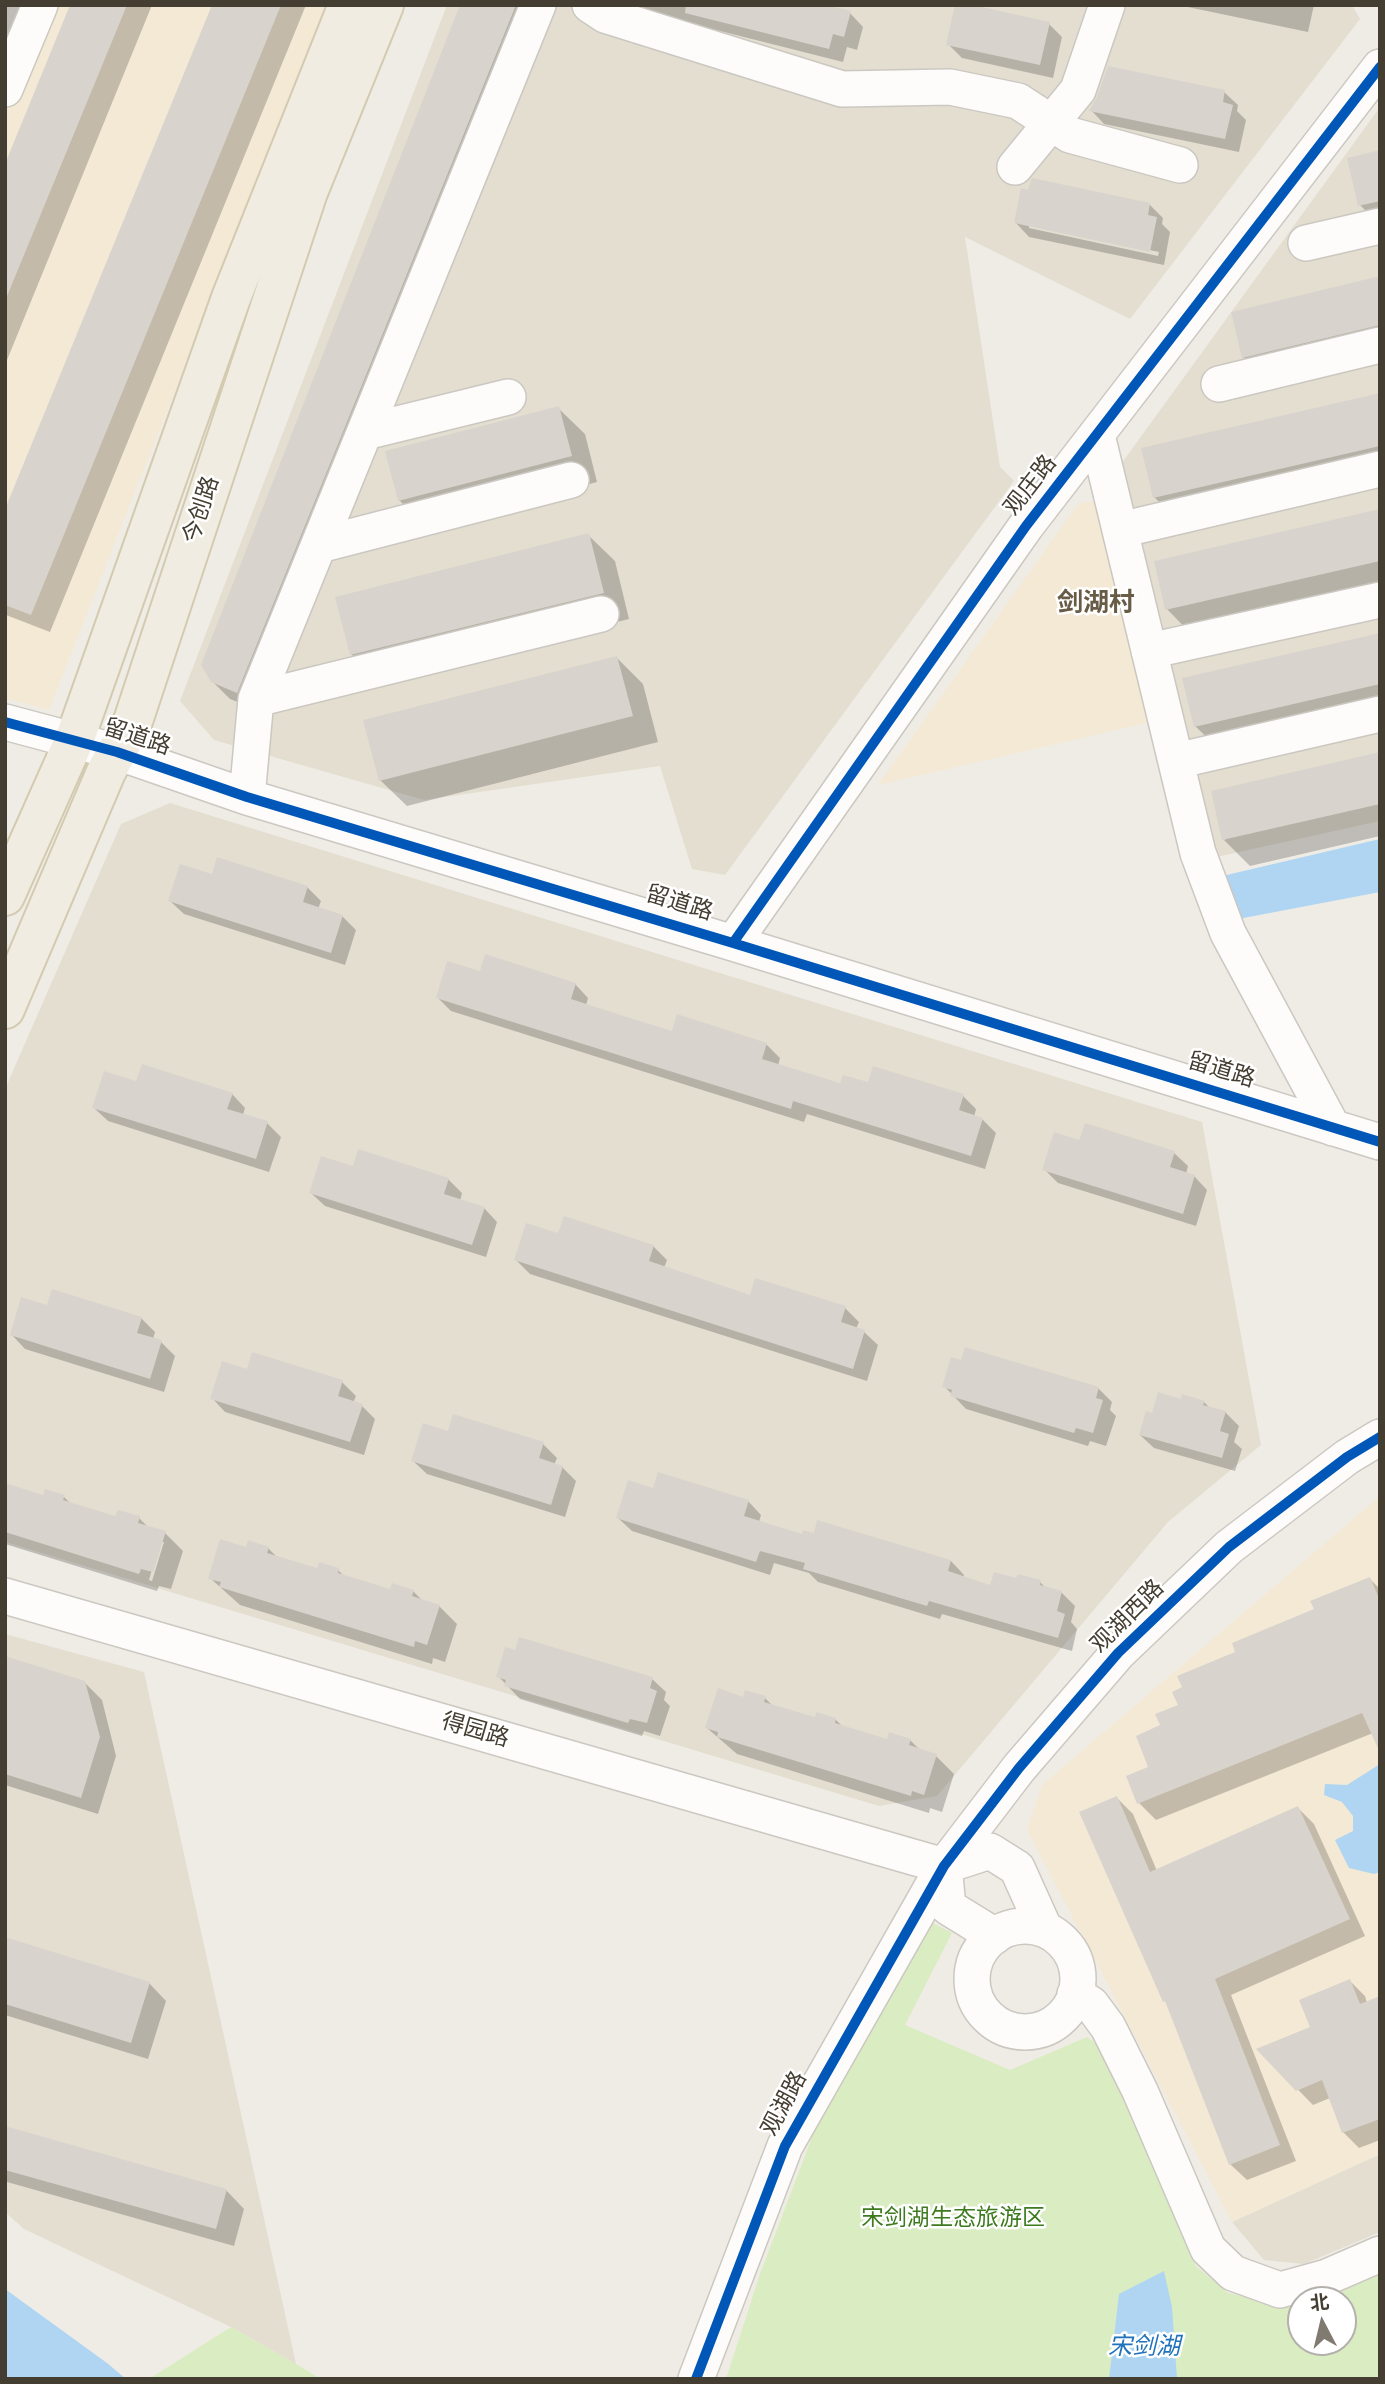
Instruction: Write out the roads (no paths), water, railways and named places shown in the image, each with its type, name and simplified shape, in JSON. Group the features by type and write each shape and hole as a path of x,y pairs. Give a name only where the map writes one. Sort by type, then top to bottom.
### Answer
{"main road":[{"name":"今创路","path":"5,896 74,741 231,298 348,5"},
{"name":"今创路","path":"5,1009 106,772 133,721 308,192 384,5"}],"street":[{"path":"5,89 40,5"},
{"path":"247,797 256,699 538,5"},
{"path":"590,5 605,15 842,89 950,87 1018,101 1070,135 1180,165"},
{"path":"1015,167 1078,90 1107,5"},
{"name":"观庄路","path":"733,943 1018,537 1380,67"},
{"path":"1306,243 1380,226"},
{"path":"1219,384 1380,345"},
{"path":"365,432 508,397"},
{"path":"1097,435 1198,853 1228,933 1333,1128"},
{"path":"1120,530 1380,470"},
{"path":"319,545 571,480"},
{"path":"1149,651 1380,600"},
{"path":"256,699 601,614"},
{"path":"1176,761 1380,713"},
{"name":"留道路","path":"5,722 117,752 247,797 1380,1142"},
{"name":"观湖西路","path":"944,1866 1019,1768 1118,1653 1229,1547 1347,1457 1380,1437"},
{"name":"得园路","path":"5,1596 944,1866"},
{"path":"995,1936 948,1907 944,1866 990,1851 1017,1868 1045,1930"},
{"name":"观湖路","path":"696,2379 785,2146 944,1866"},
{"path":"1011,1928 1045,1930 1060,1939 1071,1953 1077,1970 1072,2004 1060,2018 1045,2028 1028,2032 1011,2030 995,2023 982,2012 974,1997 971,1979 974,1962 982,1948 995,1936 1011,1928"},
{"path":"1075,1994 1091,2004 1108,2027 1140,2091 1208,2249 1233,2273 1280,2290 1327,2277 1380,2254"}],"water":[{"path":"1380,839 1380,892 1233,920 1218,877"},
{"path":"1380,1764 1380,1872 1374,1874 1349,1868 1335,1840 1353,1831 1353,1816 1342,1802 1324,1795 1325,1784 1347,1785"},
{"name":"宋剑湖","path":"1164,2271 1172,2307 1177,2379 1109,2379 1119,2294"},
{"path":"5,2289 107,2363 126,2379 5,2379"}],"district":[{"name":"剑湖村","path":"1096,604"}],"park label":[{"name":"宋剑湖生态旅游区","path":"953,2219"}]}
